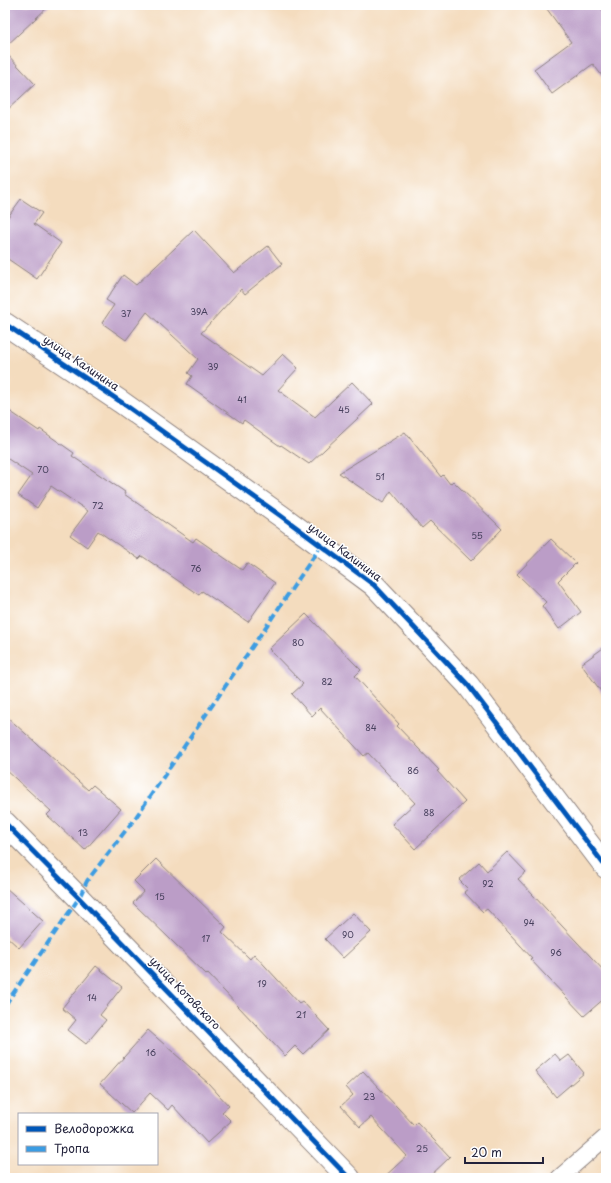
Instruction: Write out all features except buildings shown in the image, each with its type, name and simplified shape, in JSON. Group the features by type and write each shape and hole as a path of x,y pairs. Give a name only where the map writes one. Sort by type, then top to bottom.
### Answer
{"street":[{"name":"улица Калинина","path":"5,324 128,407 374,585 468,685 606,867"},
{"name":"улица Котовского","path":"5,823 349,1178"}],"lane":[{"path":"559,1178 606,1137"}],"marked path":[{"path":"5,1005 79,898 87,881 136,817 321,546"}],"cycle path":[{"path":"5,324 121,402 281,516 374,585 468,685 606,867"},
{"path":"5,823 349,1178"}]}
